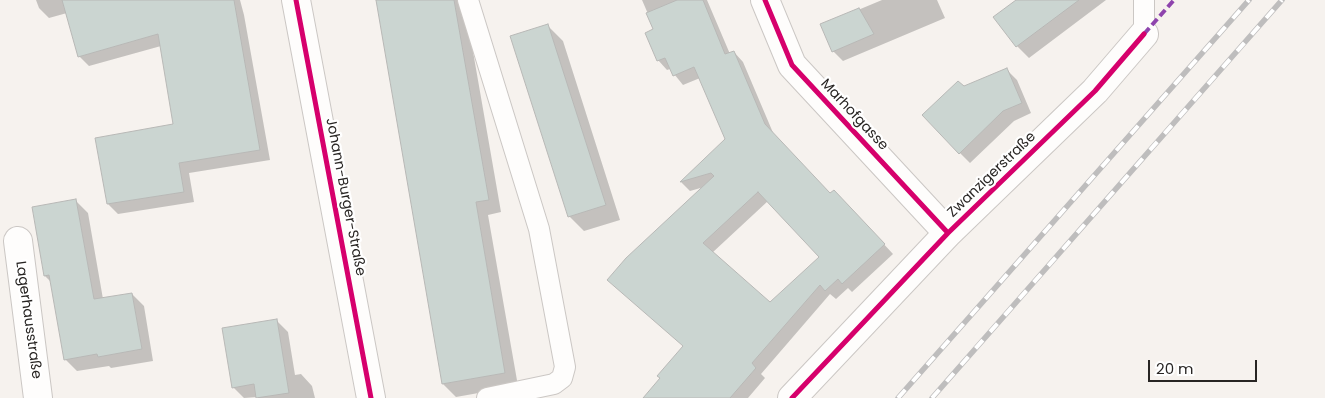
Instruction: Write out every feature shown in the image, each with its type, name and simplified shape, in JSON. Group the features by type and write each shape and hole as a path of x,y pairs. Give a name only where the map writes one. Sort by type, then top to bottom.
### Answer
{"street":[{"name":"Johann-Burger-Straße","path":"296,0 371,398"},
{"name":"Marhofgasse","path":"765,0 792,65 948,233"},
{"name":"Zwanzigerstraße","path":"792,398 948,233 1095,91 1144,34"},
{"name":"Lagerhausstraße","path":"18,242 38,398"}],"lane":[{"path":"468,0 539,229 565,367 562,378 554,384 487,398"},
{"path":"1144,0 1144,34"}],"building":[{"path":"62,0 234,0 260,150 179,163 184,192 107,204 95,138 173,124 158,34 78,57"},
{"path":"376,0 454,0 489,200 476,202 505,373 442,384"},
{"path":"677,0 703,0 725,54 734,51 765,124 830,193 834,190 885,244 842,284 838,279 825,291 820,285 752,363 756,368 730,398 643,398 660,378 657,376 683,346 607,280 626,258 714,176 711,173 680,182 725,139 694,67 673,76 665,58 657,61 645,33 653,29 646,13","holes":["758,192 819,257 770,302 703,243"]},
{"path":"1016,0 1079,0 1016,47 993,17"},
{"path":"859,8 874,34 832,52 820,24"},
{"path":"548,24 606,205 568,217 510,36"},
{"path":"1007,68 1022,103 1003,111 959,154 922,115 958,81 964,86"},
{"path":"76,199 94,299 132,293 142,349 98,357 97,354 64,360 49,275 44,276 32,207"},
{"path":"277,319 289,393 256,398 254,384 232,388 222,328"}],"railway":[{"path":"898,398 1249,0"},
{"path":"932,398 1282,0"}],"marked path":[{"path":"1144,34 1174,0"}],"cycle path":[{"path":"296,0 371,398"},
{"path":"765,0 792,65 948,233"},
{"path":"792,398 948,233 1095,91 1144,34"}]}
